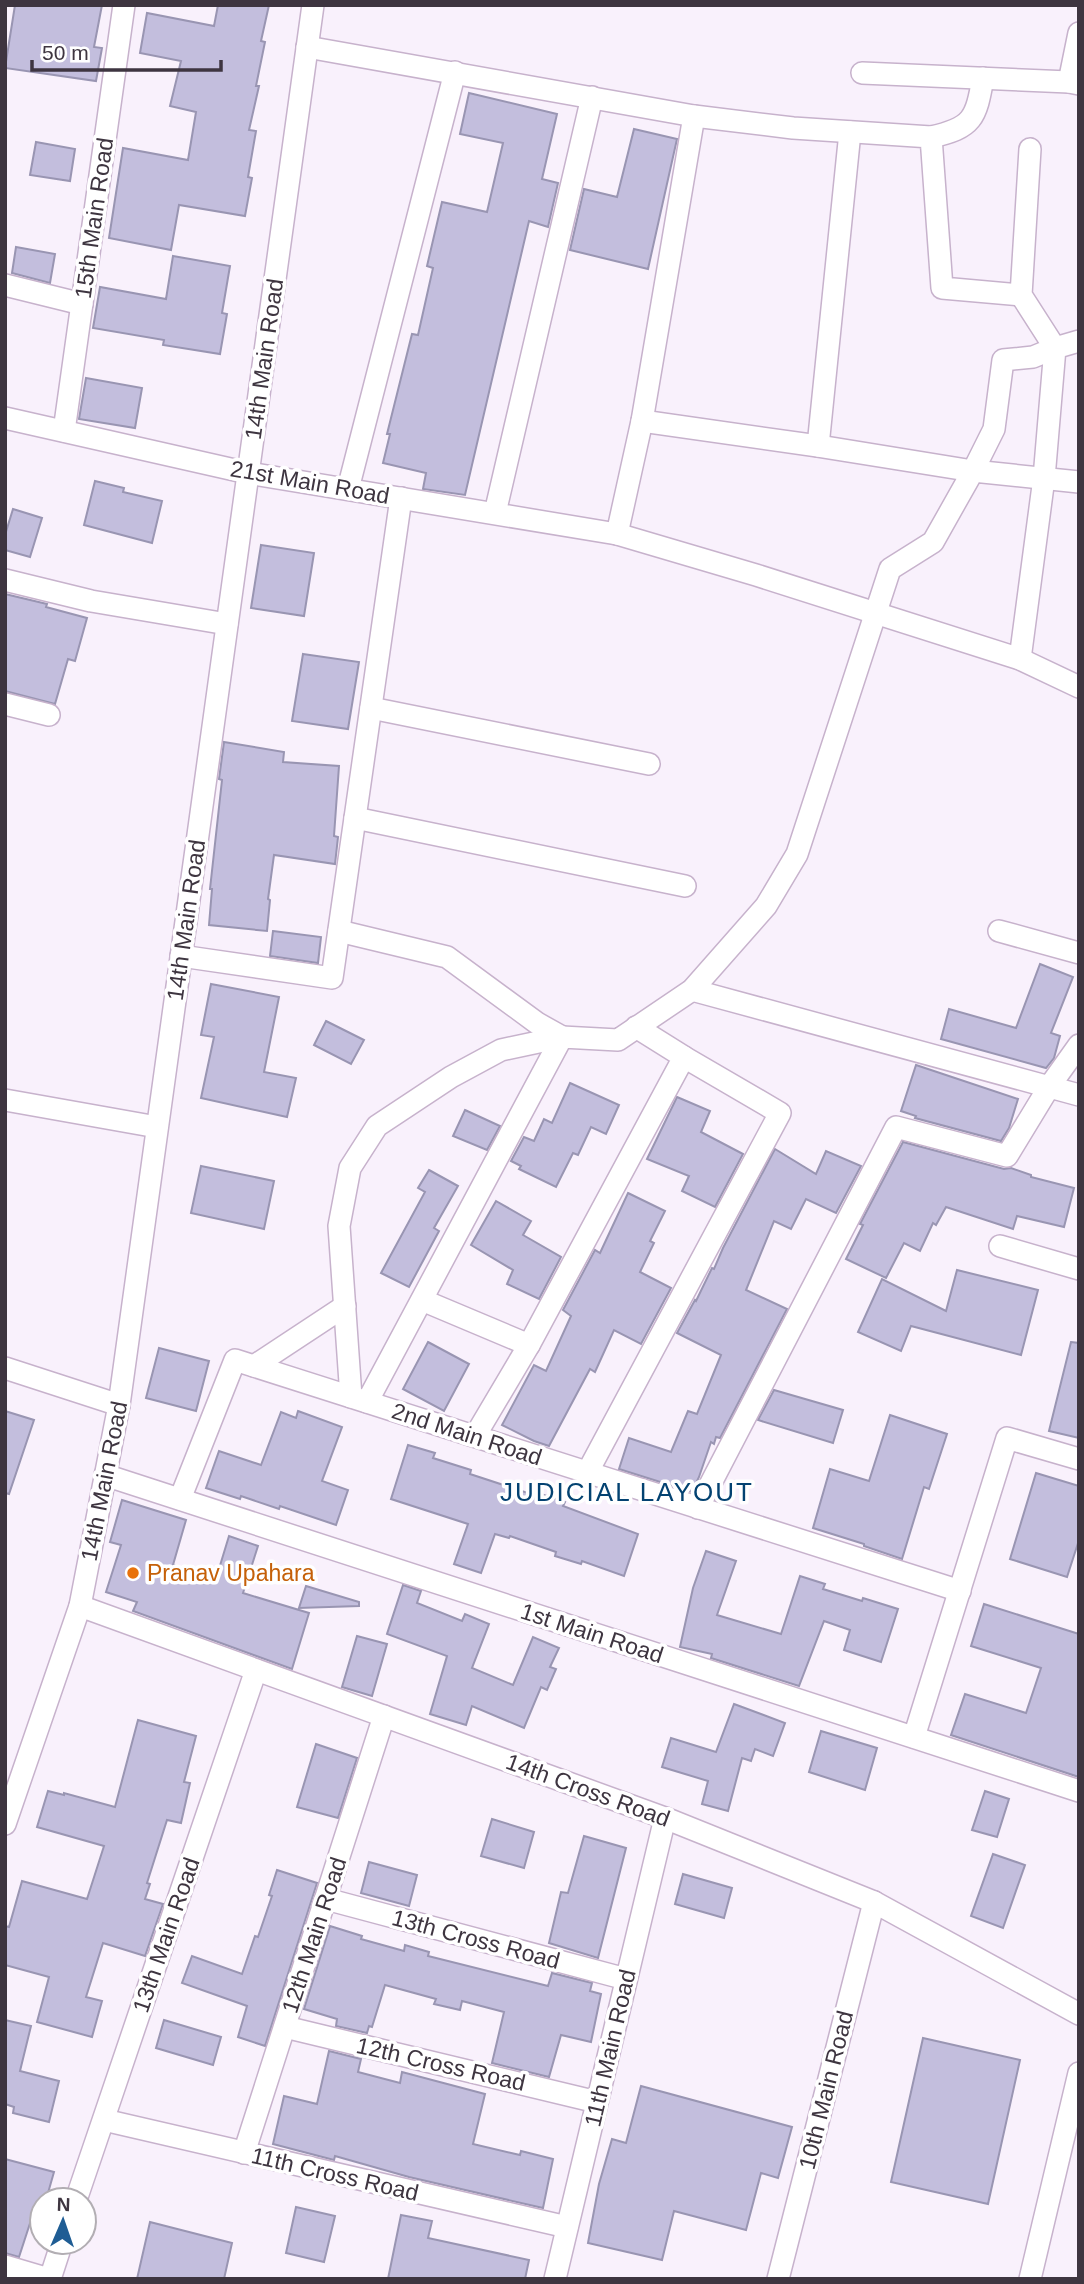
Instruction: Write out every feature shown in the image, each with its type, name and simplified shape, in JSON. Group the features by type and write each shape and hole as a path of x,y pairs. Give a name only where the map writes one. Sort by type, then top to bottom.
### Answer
{"street":[{"name":"15th Main Road","path":"64,431 124,5"},
{"name":"14th Main Road","path":"5,1824 80,1606 119,1405 313,5"},
{"path":"862,73 1074,83 1079,33"},
{"path":"307,47 694,116 793,128 931,137 953,132 972,118 978,109 984,78"},
{"path":"348,489 455,72"},
{"path":"495,513 592,97"},
{"path":"617,534 642,422 694,116"},
{"path":"818,446 850,132"},
{"path":"931,137 942,288 1021,295"},
{"path":"1020,659 1044,478 1055,348 1021,295 1030,149"},
{"path":"5,285 82,304"},
{"path":"359,1400 345,1306 339,1226 350,1168 377,1126 451,1077 501,1050 562,1037 618,1040 692,990 765,906 797,854 890,569 933,542 973,471 994,429 1003,360 1033,357 1079,341"},
{"name":"21st Main Road","path":"5,418 248,473 617,534 1020,659 1079,687"},
{"path":"642,422 973,471 1079,482"},
{"path":"181,956 332,978 401,498"},
{"path":"5,580 91,601 227,624"},
{"path":"5,704 49,715"},
{"path":"371,708 649,764"},
{"path":"355,818 685,886"},
{"path":"339,931 447,957 537,1023 562,1037"},
{"path":"999,931 1079,953"},
{"path":"692,990 1079,1095"},
{"path":"587,1473 780,1113 636,1027"},
{"path":"359,1400 422,1300 562,1037"},
{"path":"698,1508 896,1127 1007,1156 1049,1087 1079,1045"},
{"path":"475,1436 529,1345 684,1057"},
{"path":"5,1100 157,1128"},
{"path":"1000,1246 1079,1269"},
{"path":"422,1300 529,1345"},
{"path":"180,1499 235,1360 254,1366 345,1306"},
{"name":"2nd Main Road","path":"254,1366 960,1591"},
{"path":"5,1368 119,1405"},
{"path":"914,1737 1007,1438 1079,1459"},
{"name":"1st Main Road","path":"106,1475 1079,1791"},
{"name":"14th Cross Road","path":"80,1606 665,1818 874,1902 1079,2014"},
{"name":"13th Main Road","path":"81,2186 256,1670"},
{"name":"12th Main Road","path":"244,2153 384,1716"},
{"name":"11th Main Road","path":"555,2279 665,1818"},
{"name":"13th Cross Road","path":"326,1899 626,1979"},
{"name":"10th Main Road","path":"778,2279 874,1902"},
{"name":"12th Cross Road","path":"285,2027 597,2102"},
{"path":"1030,2279 1079,2073"},
{"name":"11th Cross Road","path":"104,2120 567,2227"},
{"path":"5,2266 49,2279 57,2256"}],"building":[{"path":"15,5 102,5 94,47 102,48 96,81 5,68"},
{"path":"218,5 269,5 261,41 265,42 256,86 259,86 249,130 256,131 245,216 179,205 171,250 109,238 123,148 188,160 196,112 170,106 181,61 140,53 147,13 214,26"},
{"path":"469,93 557,114 542,179 558,183 548,227 529,221 465,495 423,489 426,473 383,463 390,434 387,434 412,334 418,335 433,268 427,266 442,202 487,212 503,143 460,134"},
{"path":"634,129 677,139 648,269 570,250 584,189 617,197"},
{"path":"36,142 75,149 70,181 30,175"},
{"path":"16,247 55,254 50,283 12,273"},
{"path":"173,256 230,266 222,313 227,314 220,354 163,345 164,340 93,328 100,287 166,299"},
{"path":"86,378 142,388 135,428 79,419"},
{"path":"95,481 124,488 123,492 162,501 152,543 84,525"},
{"path":"13,509 42,518 30,557 5,550 5,535"},
{"path":"261,545 314,553 304,616 251,608"},
{"path":"5,594 47,604 46,607 87,618 75,661 68,659 55,704 5,691"},
{"path":"303,654 359,662 348,729 292,721"},
{"path":"224,742 284,752 283,762 339,766 334,836 338,837 335,864 274,855 267,931 209,925"},
{"path":"273,931 321,937 318,963 270,956"},
{"path":"1040,964 1073,977 1051,1033 1060,1036 1054,1058 1046,1068 941,1039 949,1009 1016,1028"},
{"path":"211,984 279,997 264,1072 296,1078 287,1117 201,1098 214,1037 201,1035"},
{"path":"326,1021 364,1040 351,1064 314,1045"},
{"path":"916,1065 1018,1099 1009,1128 1001,1141 915,1118 916,1116 901,1111"},
{"path":"570,1083 619,1105 606,1134 591,1127 578,1155 573,1153 556,1187 519,1169 521,1166 511,1161 524,1137 534,1141 544,1119 552,1123"},
{"path":"677,1097 710,1111 701,1132 743,1154 715,1207 682,1191 689,1176 647,1159"},
{"path":"465,1110 500,1126 487,1150 453,1136"},
{"path":"903,1142 1004,1169 1011,1168 1031,1177 1074,1188 1064,1227 1017,1216 1013,1229 946,1207 936,1225 933,1223 920,1251 904,1243 886,1278 846,1259 863,1225 860,1224"},
{"path":"775,1149 816,1174 826,1151 861,1166 836,1213 806,1199 791,1229 774,1221 746,1290 787,1309 720,1438 716,1437 714,1444 711,1442 692,1492 619,1469 629,1438 671,1452 688,1411 697,1414 721,1355 677,1333 712,1268 714,1269"},
{"path":"201,1166 274,1181 264,1229 191,1213"},
{"path":"429,1170 458,1186 434,1228 439,1231 409,1287 381,1273 425,1192 418,1188"},
{"path":"628,1193 665,1211 650,1241 654,1243 640,1272 671,1288 641,1344 614,1330 595,1372 590,1369 549,1446 534,1441 502,1425 534,1365 546,1371 571,1316 563,1310 595,1250 600,1253"},
{"path":"496,1201 531,1221 523,1235 561,1257 539,1299 507,1284 513,1270 471,1245"},
{"path":"957,1270 1038,1290 1021,1355 911,1326 901,1351 858,1332 882,1279 946,1311"},
{"path":"428,1342 469,1364 444,1411 403,1389"},
{"path":"1071,1342 1079,1343 1079,1438 1049,1431"},
{"path":"159,1348 209,1361 196,1411 146,1398"},
{"path":"774,1390 843,1410 833,1443 758,1420"},
{"path":"5,1411 34,1420 9,1494 5,1493"},
{"path":"298,1411 342,1427 322,1481 348,1490 336,1525 280,1506 279,1509 206,1488 219,1451 261,1465 281,1412 296,1418"},
{"path":"890,1415 947,1434 929,1489 924,1487 902,1559 813,1528 830,1469 869,1481"},
{"path":"408,1445 435,1453 433,1458 471,1470 470,1474 537,1496 538,1493 565,1502 563,1506 638,1534 624,1576 582,1561 581,1564 555,1556 556,1552 510,1536 509,1538 495,1534 481,1573 454,1564 468,1524 391,1499"},
{"path":"1036,1473 1079,1486 1079,1540 1067,1577 1010,1559"},
{"path":"122,1500 186,1520 173,1565 215,1582 229,1536 258,1546 243,1593 309,1613 292,1669 133,1611 137,1602 106,1592 121,1545 110,1542"},
{"path":"706,1551 736,1561 717,1615 781,1634 800,1576 825,1584 823,1589 898,1609 881,1662 844,1650 850,1630 824,1621 799,1686 711,1658 712,1654 680,1647 693,1588"},
{"path":"403,1585 421,1591 417,1603 462,1621 465,1614 489,1624 472,1668 513,1685 533,1637 559,1648 550,1667 556,1669 547,1690 541,1687 524,1728 472,1706 466,1725 430,1714 447,1656 387,1634"},
{"path":"306,1586 359,1602 359,1606 299,1608"},
{"path":"984,1604 1079,1634 1079,1777 951,1735 965,1694 1026,1713 1041,1668 971,1646"},
{"path":"357,1636 387,1644 372,1696 342,1687"},
{"path":"734,1704 785,1723 773,1756 755,1749 751,1761 742,1758 728,1811 702,1804 708,1781 662,1767 671,1738 716,1752"},
{"path":"138,1720 196,1736 184,1782 190,1783 181,1823 167,1820 147,1883 150,1884 145,1899 163,1904 145,1956 103,1943 86,1997 102,2001 92,2037 37,2022 49,1977 5,1965 5,1926 9,1927 22,1881 87,1899 104,1846 37,1827 48,1791 115,1807"},
{"path":"821,1731 877,1748 865,1790 809,1772"},
{"path":"316,1744 357,1758 338,1818 297,1807"},
{"path":"985,1791 1009,1799 997,1837 972,1830"},
{"path":"492,1819 534,1832 524,1868 481,1856"},
{"path":"584,1836 626,1848 598,1958 549,1943 561,1892 568,1893"},
{"path":"993,1854 1025,1865 1003,1928 971,1916"},
{"path":"369,1862 417,1875 409,1906 361,1893"},
{"path":"277,1870 317,1883 265,2046 238,2037 247,2006 182,1983 192,1956 242,1974 272,1896 269,1895"},
{"path":"683,1874 732,1888 724,1918 675,1904"},
{"path":"330,1926 362,1936 361,1939 404,1951 405,1945 429,1952 428,1956 548,1986 552,1973 592,1983 590,1991 601,1994 591,2042 561,2035 549,2077 492,2063 504,2012 462,2001 460,2010 434,2004 436,1999 385,1985 372,2027 369,2026 367,2033 336,2026 337,2019 304,2009"},
{"path":"5,2020 31,2026 20,2071 59,2081 49,2122 13,2113 14,2107 5,2104"},
{"path":"164,2020 221,2037 213,2065 156,2048"},
{"path":"923,2038 1020,2060 988,2204 891,2182"},
{"path":"329,2051 361,2059 358,2072 400,2083 402,2072 485,2094 473,2144 520,2155 521,2151 553,2159 543,2208 409,2177 335,2156 334,2160 273,2144 284,2096 317,2104"},
{"path":"641,2086 792,2127 778,2178 761,2173 746,2230 674,2211 662,2260 588,2243 599,2184 612,2139 626,2143"},
{"path":"5,2159 54,2172 50,2186 28,2186 28,2229 19,2257 5,2253"},
{"path":"296,2207 335,2216 324,2262 286,2253"},
{"path":"401,2215 432,2221 428,2238 529,2260 525,2279 388,2279"},
{"path":"150,2222 232,2243 224,2279 137,2279"}],"place":[{"name":"Pranav Upahara","path":"133,1573"}],"district":[{"name":"JUDICIAL LAYOUT","path":"627,1492"}]}
